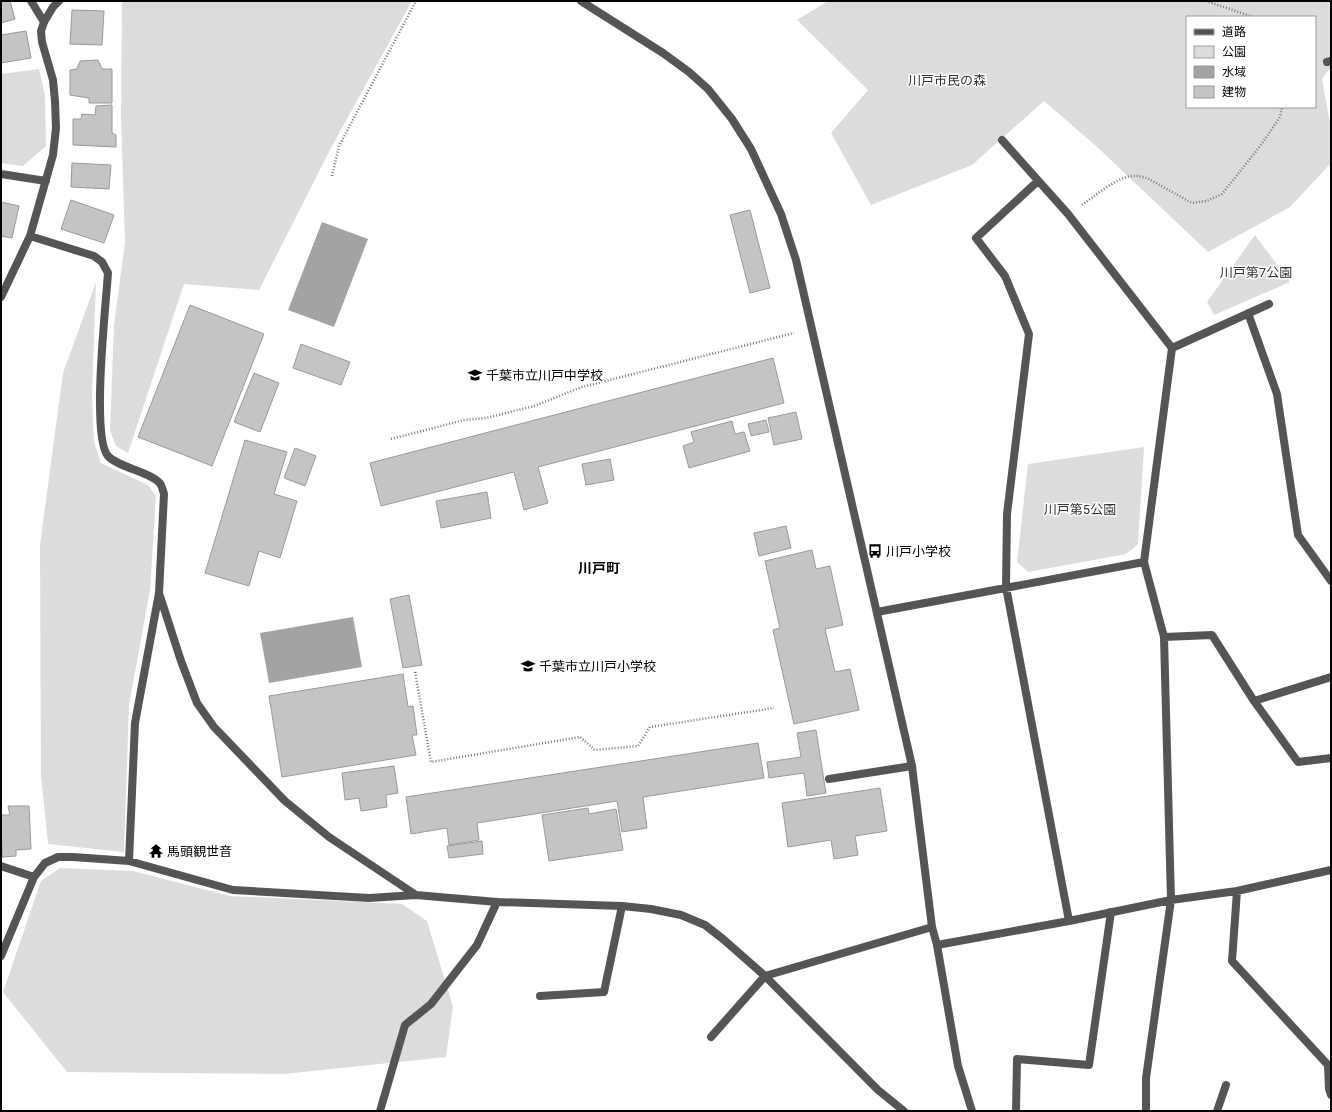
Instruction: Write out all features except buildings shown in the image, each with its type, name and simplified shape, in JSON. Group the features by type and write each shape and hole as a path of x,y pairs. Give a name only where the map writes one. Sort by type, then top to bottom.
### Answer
{"street":[{"path":"31,1 44,22"},
{"path":"1,297 30,236 53,155 56,128 56,101 53,80 42,42 41,31 44,22 53,7 59,1"},
{"path":"582,1 663,52 708,89 740,131 751,149 781,214 796,260 912,766 932,927 937,945 958,1066 972,1111"},
{"path":"1002,140 1068,214 1172,348 1144,562 1164,637 1170,900 1146,1078 1146,1111"},
{"path":"1,174 46,181"},
{"path":"1038,181 976,238 1005,276 1029,334 1007,514 1006,587 1069,921"},
{"path":"30,236 94,256 102,262 108,273 99,404 103,447 108,456 116,462 155,479 161,484 164,494 159,593 135,723 129,861"},
{"path":"1172,348 1268,304"},
{"path":"1248,313 1277,394 1298,535 1331,581"},
{"path":"877,612 1144,562"},
{"path":"159,593 181,661 197,703 214,727 285,801 328,836 416,895"},
{"path":"1164,637 1212,635 1254,701 1298,762 1331,758"},
{"path":"1254,701 1331,677"},
{"path":"829,779 912,766"},
{"path":"1,956 34,877 45,863 58,857 129,861 233,890 369,898 416,895 497,902 622,906 651,909 680,915 705,925 724,939 765,976 878,1090 904,1111"},
{"path":"1,866 34,877"},
{"path":"937,945 1069,921 1170,900 1237,891 1331,870"},
{"path":"1237,891 1232,961 1330,1065 1329,1088 1331,1095"},
{"path":"380,1111 405,1025 431,1004 477,945 497,902"},
{"path":"540,996 604,992 622,906"},
{"path":"1016,1111 1018,1059 1089,1064 1111,912"},
{"path":"711,1037 765,976 932,927"},
{"path":"1217,1111 1226,1085"}],"path":[{"path":"332,176 339,146 416,1"},
{"path":"1206,1 1250,16"},
{"path":"1068,214 1114,184 1130,176 1147,178 1192,203 1207,201 1222,194 1261,145 1280,117 1282,108"},
{"path":"391,439 464,420 486,418 534,406 582,387 794,333"},
{"path":"415,672 431,762 580,737 595,750 638,746 650,727 774,708"}],"green space":[{"path":"122,1 412,1 332,146 259,290 184,284 128,453 116,446 110,431 114,325 125,243 121,117"},
{"name":"川戸市民の森","path":"828,1 1331,1 1331,67 1322,79 1331,129 1331,163 1290,207 1208,252 1096,146 1044,101 972,165 871,205 831,133 868,90 797,20"},
{"path":"39,69 45,95 46,146 23,166 1,163 1,74"},
{"name":"川戸第7公園","path":"1255,235 1290,282 1214,315 1207,302"},
{"path":"96,282 92,396 94,442 101,463 148,485 156,496 150,590 129,705 124,852 48,844 41,775 40,545 63,373"},
{"name":"川戸第5公園","path":"1144,447 1138,544 1126,554 1028,572 1017,562 1028,464"},
{"path":"60,868 133,871 230,896 402,904 427,921 453,1007 446,1057 284,1074 67,1072 3,992 41,881"}],"water":[{"path":"322,222 368,239 334,327 288,310"},
{"path":"353,617 362,667 269,683 260,633"}],"place":[{"name":"千葉市立川戸中学校","path":"475,375"},
{"name":"川戸小学校","path":"875,551"},
{"name":"千葉市立川戸小学校","path":"528,666"},
{"name":"馬頭観世音","path":"156,851"}],"district":[{"name":"川戸町","path":"599,568"}]}
